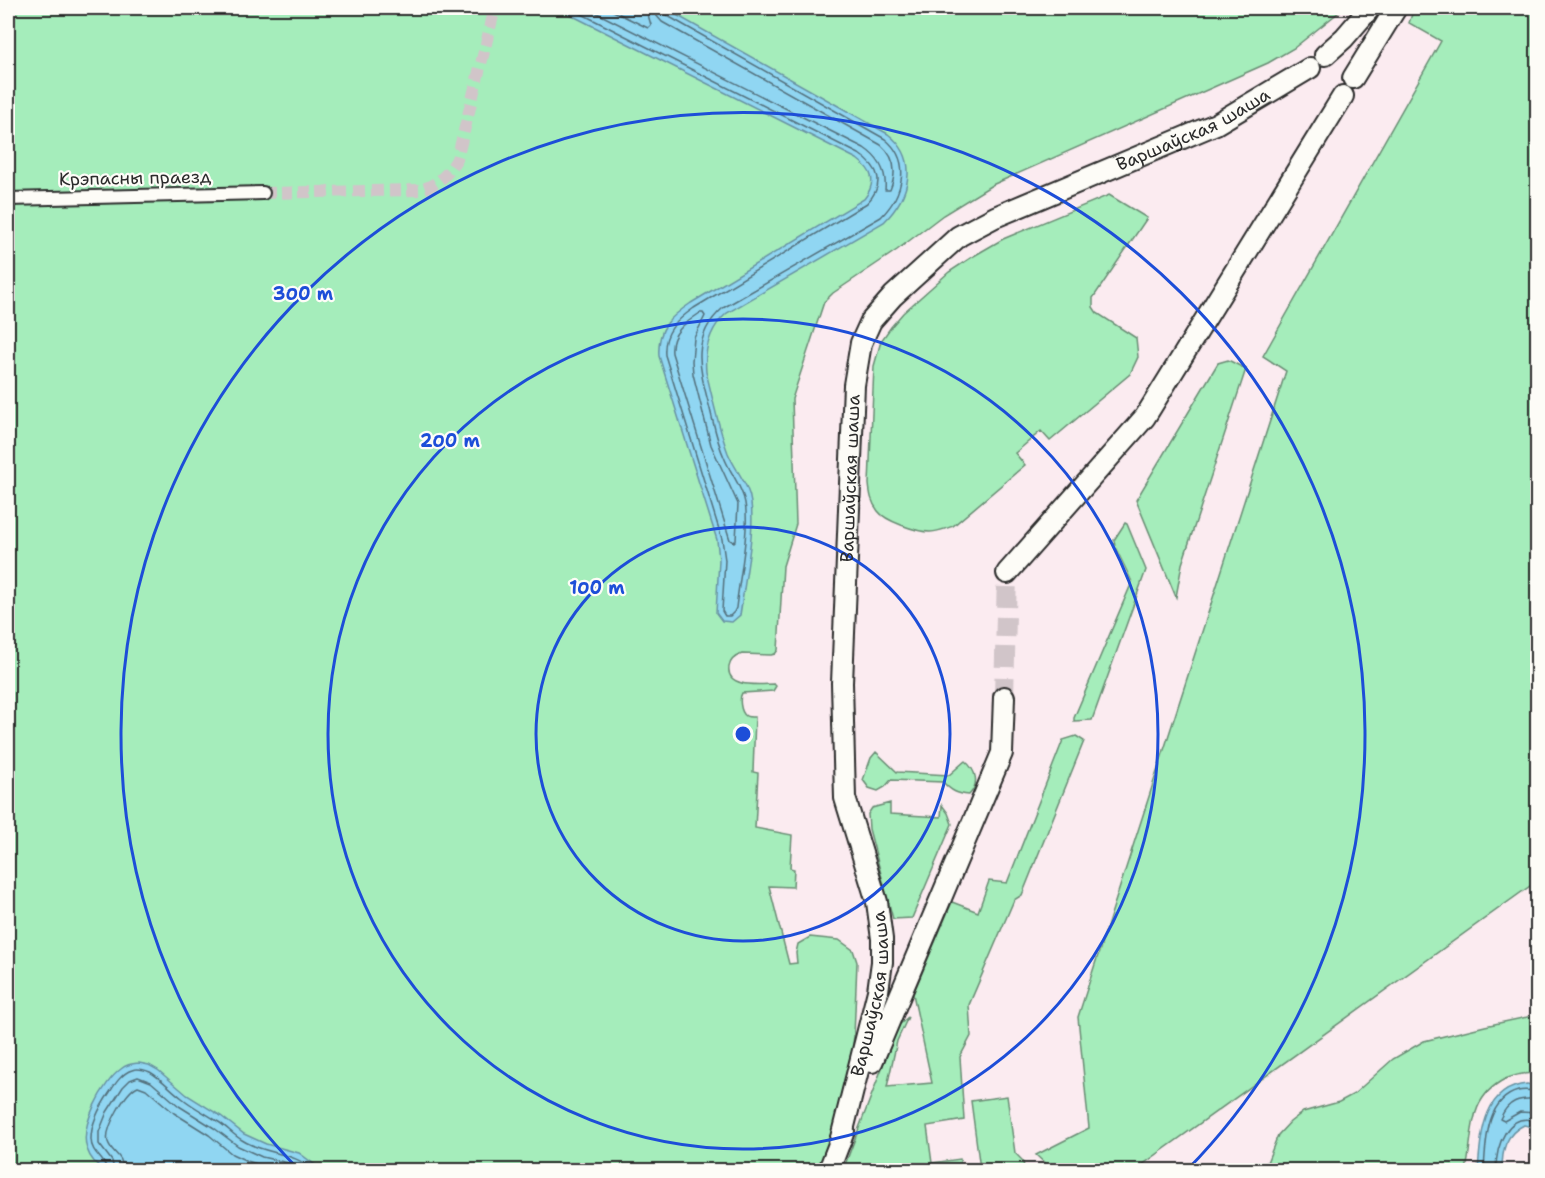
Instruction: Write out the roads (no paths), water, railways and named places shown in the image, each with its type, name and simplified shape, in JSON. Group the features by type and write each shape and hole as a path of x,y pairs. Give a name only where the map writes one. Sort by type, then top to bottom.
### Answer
{"highway":[{"name":"Варшаўская шаша","path":"840,1142 871,1025 882,962 881,920 877,902 845,798 842,688 854,385 858,356 866,330 893,296 959,236 995,217 1216,124 1318,61 1350,32 1370,8"},
{"path":"1353,78 1396,8"},
{"path":"1007,573 1145,417 1343,96"},
{"name":"Варшаўская шаша","path":"829,1170 895,1004 1002,753 1004,698"}],"street":[{"name":"Крэпасны праезд","path":"8,199 263,193"}],"water":[{"path":"557,8 664,8 888,134 905,155 908,178 905,189 893,212 884,222 727,313 716,326 709,340 706,372 718,423 728,453 750,496 752,514 751,541 740,615 732,622 722,621 716,613 719,560 717,540 659,356 660,338 666,324 691,303 864,199 871,187 870,172 857,159"},
{"path":"139,1063 158,1070 187,1095 221,1116 244,1134 266,1144 299,1153 322,1170 105,1170 92,1159 87,1149 85,1140 89,1117 100,1094 114,1075 125,1066"},
{"path":"1527,1084 1537,1086 1537,1128 1524,1125 1513,1133 1504,1150 1502,1170 1478,1170 1483,1129 1493,1104 1501,1094 1512,1087"},
{"path":"1223,1163 1241,1170 1185,1170"}],"tunnel":[{"path":"263,193 420,190 442,179 457,159 495,8"},
{"path":"1004,697 1007,573"}]}
